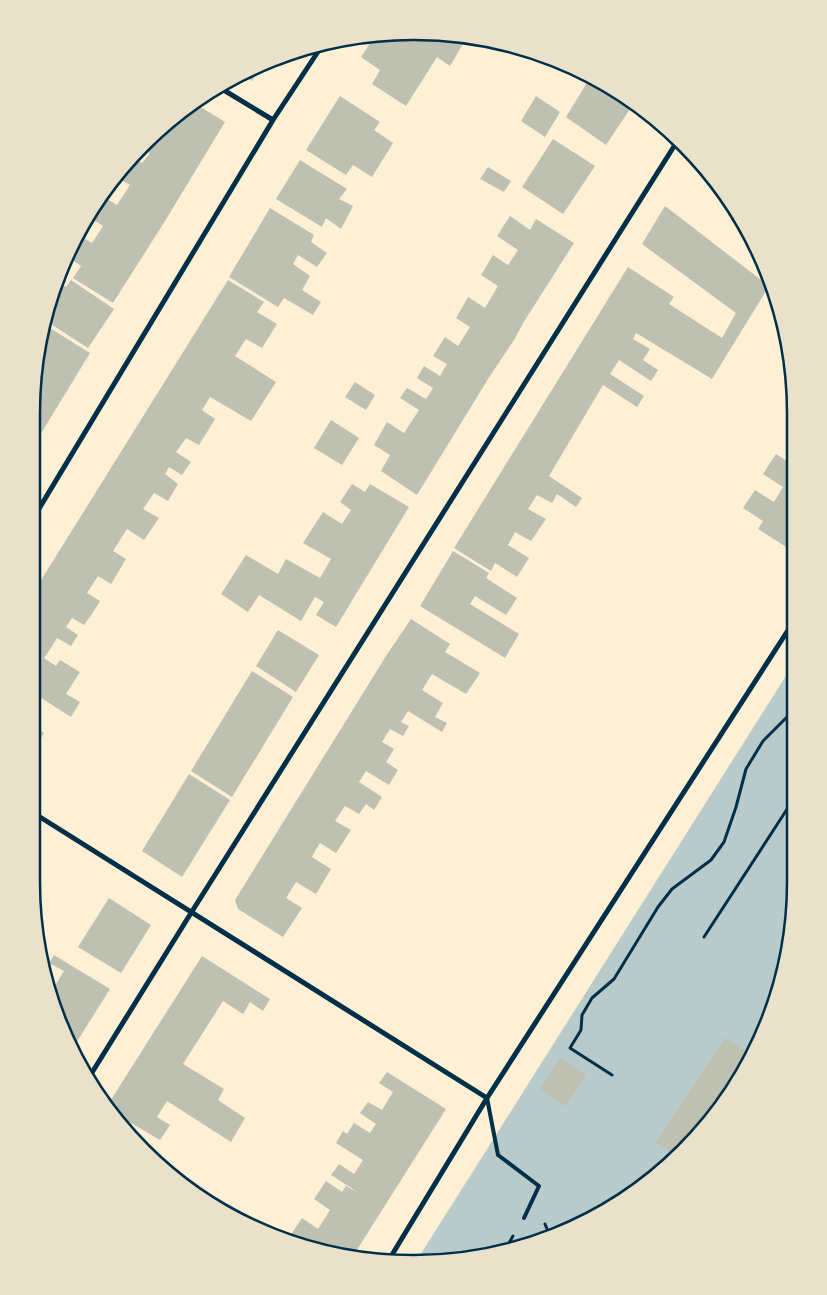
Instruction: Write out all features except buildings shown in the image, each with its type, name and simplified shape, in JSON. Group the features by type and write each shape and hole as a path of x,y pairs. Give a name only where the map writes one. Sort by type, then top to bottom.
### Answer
{"street":[{"path":"40,507 274,120 317,53"},
{"path":"226,91 274,120"},
{"path":"92,1072 674,146"},
{"path":"392,1254 487,1098 787,632"},
{"path":"40,817 487,1098"}],"lane":[{"path":"487,1098 498,1155 539,1186 524,1218"}],"path":[{"path":"612,1075 570,1048 581,1030 582,1015 592,998 614,979 658,907 672,889 711,860 724,842 746,769 763,741 787,718"},
{"path":"704,937 787,809"}],"shaded area":[{"path":"787,674 787,882 784,930 774,978 759,1024 724,1089 710,1109 678,1146 641,1178 600,1205 556,1227 510,1242 462,1252 420,1255"}]}
